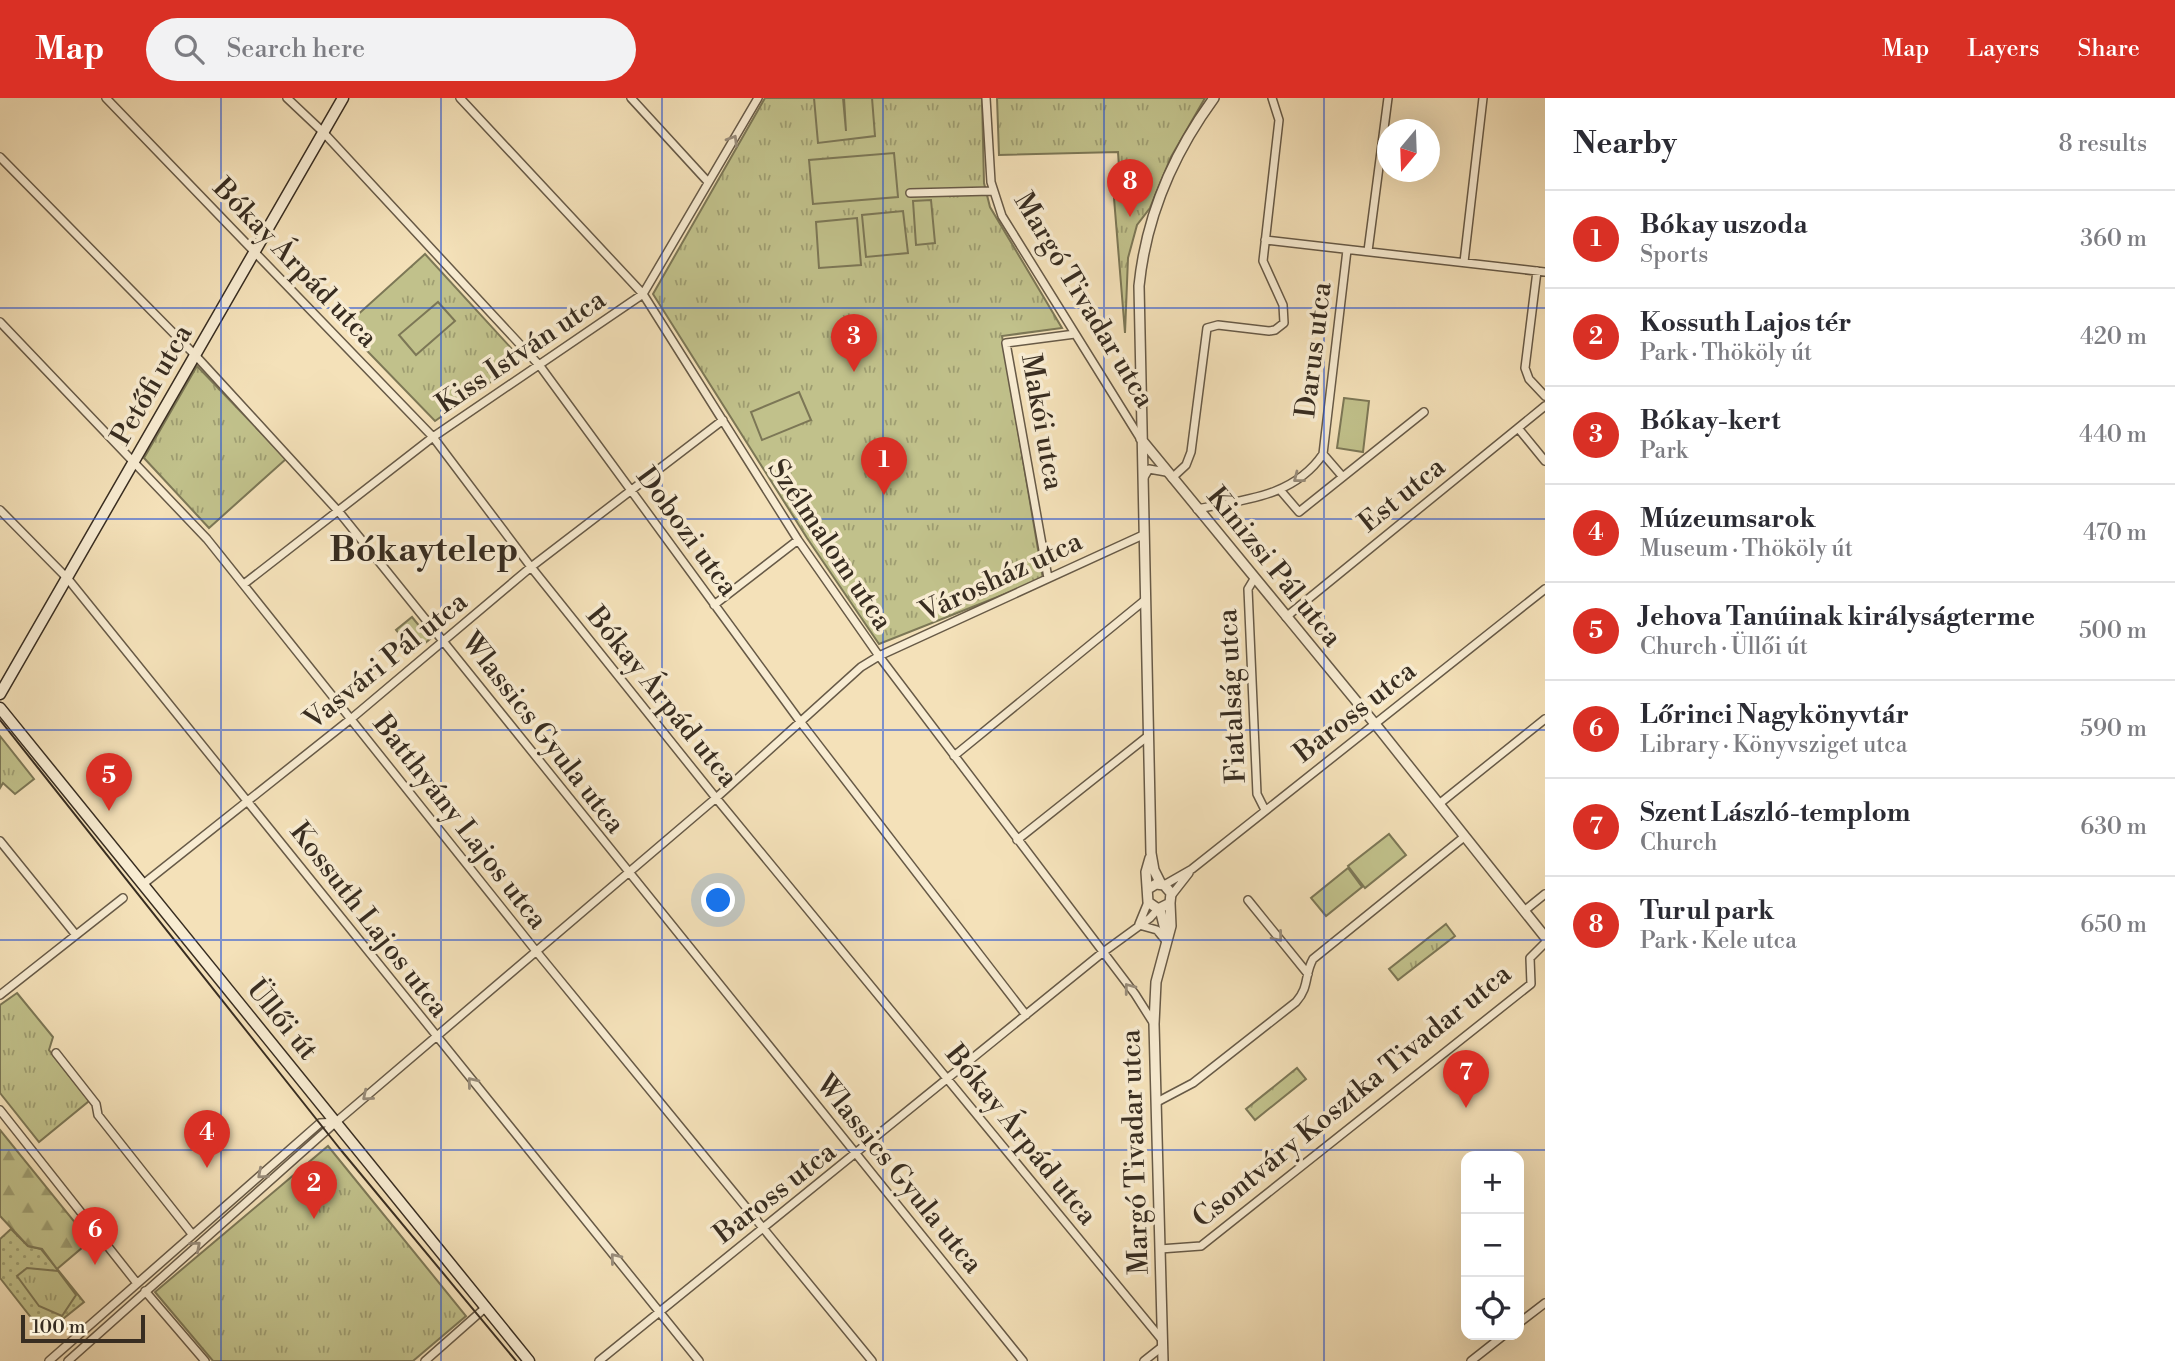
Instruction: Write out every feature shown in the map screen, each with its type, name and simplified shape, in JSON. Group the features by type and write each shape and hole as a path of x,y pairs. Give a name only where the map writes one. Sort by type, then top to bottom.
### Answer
{"main road":[{"name":"Petőfi utca","path":"0,694 343,98"},
{"name":"Üllői út","path":"0,708 528,1361"}],"street":[{"name":"Bókay Árpád utca","path":"106,98 433,437 531,567 716,798 1163,1344"},
{"name":"Dobozi utca","path":"287,98 323,132 540,366 799,720 1026,1015"},
{"name":"Szélmalom utca","path":"460,98 643,294 798,540 879,656 1154,1024"},
{"path":"631,98 708,182"},
{"name":"Kiss István utca","path":"244,584 433,437 643,294 758,98"},
{"name":"Margó Tivadar utca","path":"986,98 992,191 1006,225 1140,438 1151,853 1154,870 1171,899 1172,919 1156,982 1154,1024 1163,1361"},
{"path":"1140,438 1139,286 1147,238 1175,163 1214,98"},
{"path":"1142,483 1149,469 1170,475 1186,465 1191,452 1207,328 1218,326 1269,331 1284,323 1283,305 1264,267 1279,120 1272,98"},
{"path":"1368,251 1388,98"},
{"path":"1464,262 1483,98"},
{"name":"Wlassics Gyula utca","path":"0,157 196,356 339,512 1023,1361"},
{"path":"911,193 992,191"},
{"path":"1265,240 1541,272 1525,368 1529,379 1545,397"},
{"name":"Darus utca","path":"1196,509 1281,491 1314,465 1322,454 1347,250"},
{"name":"Batthyány Lajos utca","path":"0,322 207,539 536,951 765,1227 872,1361"},
{"name":"Makói utca","path":"1048,578 1006,343 1075,334"},
{"name":"Est utca","path":"1286,617 1545,406"},
{"path":"1281,491 1299,512 1424,412"},
{"name":"Vasvári Pál utca","path":"142,884 352,718 531,567 723,420"},
{"path":"1518,428 1545,461"},
{"name":"Kinizsi Pál utca","path":"1140,438 1545,937"},
{"name":"Darus utca","path":"1322,454 1342,476"},
{"name":"Kossuth Lajos utca","path":"0,510 68,579 699,1361"},
{"name":"Városház utca","path":"336,1122 716,798 799,720 861,667 879,656 1143,536"},
{"path":"714,605 798,540"},
{"name":"Fiatalság utca","path":"1254,579 1248,589 1256,794 1265,810"},
{"name":"Baross utca","path":"1162,884 1192,869 1545,589"},
{"path":"954,756 1145,600"},
{"path":"1439,804 1545,719"},
{"path":"1017,840 1148,736"},
{"path":"1157,1102 1193,1083 1296,1002 1306,990 1313,959 1464,837"},
{"path":"0,841 76,935"},
{"name":"Margó Tivadar utca","path":"1148,902 1146,872 1151,853"},
{"name":"Baross utca","path":"1171,899 1192,869"},
{"path":"1149,889 1162,884"},
{"path":"1524,911 1545,894"},
{"path":"0,995 123,898"},
{"path":"1166,943 1157,930 1139,925 1148,902 1159,909 1171,899"},
{"path":"1248,900 1308,974"},
{"name":"Margó Tivadar utca","path":"1159,909 1166,943"},
{"name":"Baross utca","path":"599,1361 1159,909"},
{"name":"Csontváry Kosztka Tivadar utca","path":"1160,1249 1202,1246 1531,984 1530,958 1545,943"},
{"path":"56,1052 96,1104 98,1115 192,1234"},
{"path":"0,1110 136,1282"},
{"path":"49,1361 320,1123 336,1122"},
{"path":"68,1361 336,1122"},
{"path":"279,1158 286,1167"},
{"path":"145,1291 205,1361"},
{"path":"1524,1319 1545,1303"},
{"path":"425,1361 485,1308"},
{"path":"1471,1361 1498,1340"},
{"path":"1144,1361 1163,1344"}],"green space":[{"path":"765,98 982,98 984,183 990,207 1062,328 1002,336 1043,579 879,644 807,538 653,294"},
{"path":"814,98 843,98 846,131 844,98 872,98 875,136 818,143"},
{"path":"997,98 1205,98 1171,157 1150,208 1137,225 1128,258 1125,333 1114,198 1121,197 1118,152 999,155"},
{"path":"894,153 898,197 813,204 809,160"},
{"path":"931,200 935,243 916,245 913,201"},
{"path":"903,211 908,253 866,257 862,215"},
{"path":"857,218 861,265 819,268 816,222"},
{"path":"425,254 522,360 435,421 344,327"},
{"path":"438,302 455,321 416,355 399,335"},
{"path":"197,366 286,459 209,528 144,458"},
{"path":"799,392 811,420 762,440 751,412"},
{"path":"1344,398 1369,401 1363,452 1337,448"},
{"path":"412,617 430,639 414,652 396,630"},
{"path":"0,736 34,779 15,794 3,783 0,788"},
{"path":"1389,834 1406,855 1365,888 1348,866"},
{"path":"1348,868 1362,887 1326,916 1311,898"},
{"path":"1446,924 1455,936 1398,980 1389,969"},
{"path":"17,993 53,1037 49,1050 89,1101 39,1142 0,1093 0,1005"},
{"path":"1297,1068 1306,1079 1255,1120 1246,1109"},
{"path":"0,1130 90,1241 57,1269 42,1249 28,1246 0,1216"},
{"path":"328,1146 466,1316 413,1361 213,1361 155,1292"},
{"path":"11,1229 28,1246 41,1249 84,1302 44,1334 0,1278 0,1239"},
{"path":"27,1268 58,1271 76,1295 62,1316 39,1306 17,1276"}],"tram line":[{"path":"0,720 340,1149 516,1361"}],"place":[{"name":"Turul park","path":"1130,217"},
{"name":"Bókay-kert","path":"854,372"},
{"name":"Bókay uszoda","path":"884,495"},
{"name":"Jehova Tanúinak királyságterme","path":"109,811"},
{"name":"Szent László-templom","path":"1466,1108"},
{"name":"Múzeumsarok","path":"207,1168"},
{"name":"Kossuth Lajos tér","path":"314,1219"},
{"name":"Lőrinci Nagykönyvtár","path":"95,1265"}],"district":[{"name":"Bókaytelep","path":"424,550"}]}
